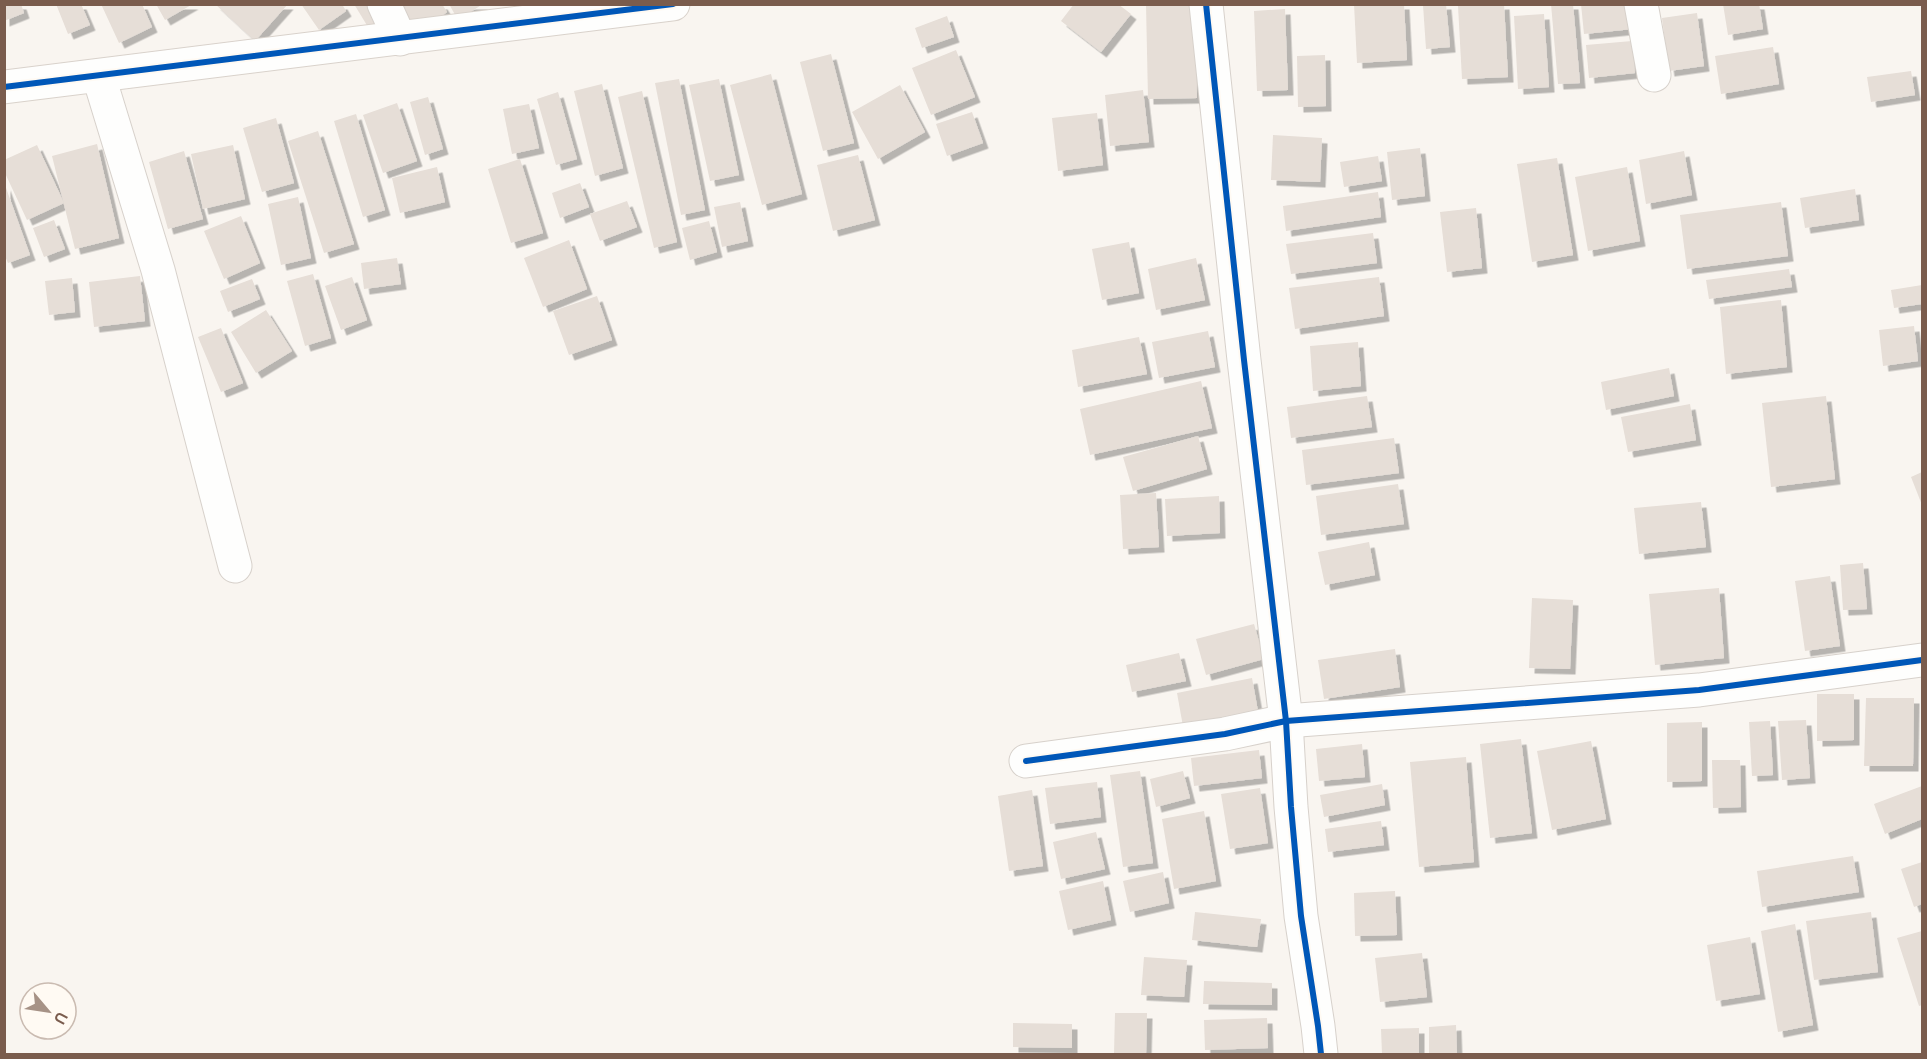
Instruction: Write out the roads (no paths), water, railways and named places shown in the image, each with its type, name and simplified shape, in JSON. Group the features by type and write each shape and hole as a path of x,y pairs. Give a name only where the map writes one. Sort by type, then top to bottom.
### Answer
{"street":[{"path":"384,4 400,39"},
{"path":"4,87 673,4"},
{"path":"1206,4 1286,721 1301,916 1321,1054"},
{"path":"1641,4 1654,75"},
{"path":"99,77 158,270 235,566"},
{"path":"1026,761 1226,734 1286,721 1699,690 1923,660"}]}
